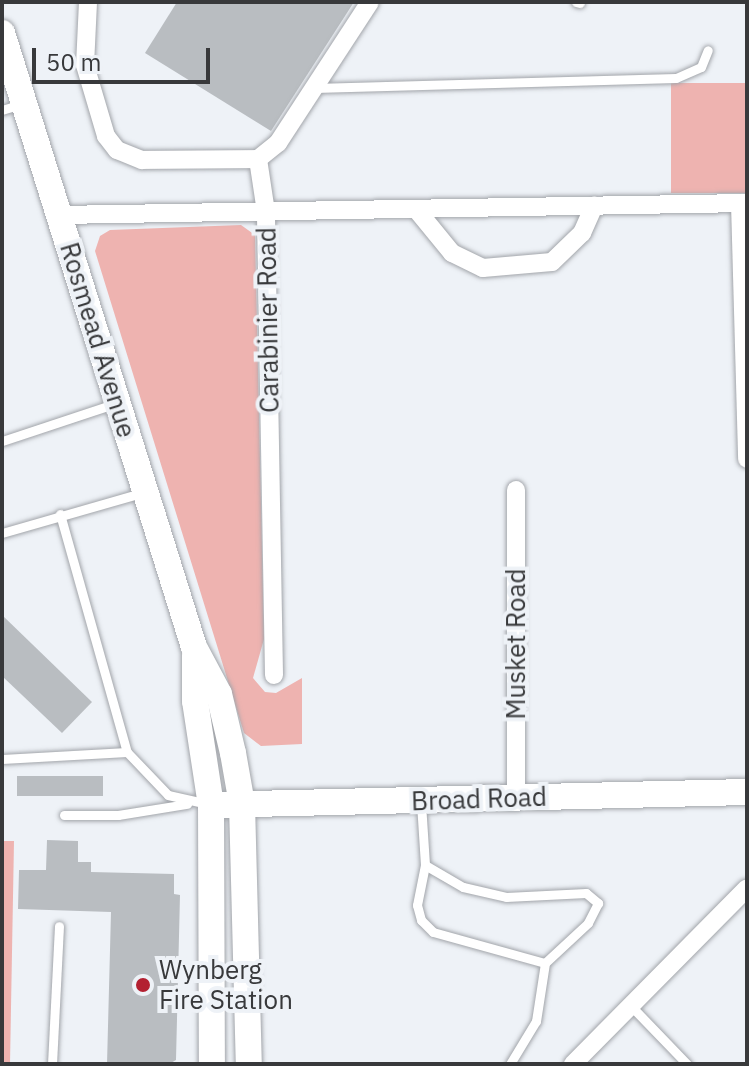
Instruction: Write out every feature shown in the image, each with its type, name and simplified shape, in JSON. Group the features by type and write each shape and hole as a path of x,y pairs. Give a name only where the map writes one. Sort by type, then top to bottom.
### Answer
{"main road":[{"name":"Rosmead Avenue","path":"2,33 13,107 59,215 194,647 219,694 242,804 249,1064"},
{"name":"Rosmead Avenue","path":"194,647 212,1064"},
{"name":"Broad Road","path":"201,804 747,792"}],"street":[{"path":"88,2 85,65 106,136 117,150 142,160 258,159 278,143 370,2"},
{"name":"Carabinier Road","path":"258,159 266,212 274,675"},
{"path":"59,215 743,203 747,459"},
{"path":"416,209 463,262 496,268 552,262 582,233 594,206"},
{"name":"Musket Road","path":"516,490 516,797"},
{"path":"573,1064 747,888"}],"lane":[{"path":"314,88 676,78 701,67 708,50"},
{"path":"2,441 117,403"},
{"path":"2,533 60,514 147,492"},
{"path":"60,514 127,752 152,784 201,804"},
{"path":"2,759 127,752"},
{"path":"421,801 425,865 417,905 433,932 545,963"},
{"path":"64,815 118,815 201,804"},
{"path":"425,865 463,887 506,897 586,893 594,897 595,914 545,963 536,1021 510,1064"},
{"path":"52,1064 59,926"},
{"path":"631,1006 687,1064"}],"shaded area":[{"path":"671,83 747,83 747,193 671,193"},
{"path":"241,225 255,235 264,639 253,678 265,692 276,693 302,678 302,744 261,746 244,733 95,251 100,236 110,230"},
{"path":"2,841 14,841 10,1064 2,1064"}],"building":[{"path":"177,2 354,2 271,131 145,53"},
{"path":"2,615 92,702 62,733 2,676"},
{"path":"17,776 103,776 103,796 17,796"},
{"name":"Wynberg Fire Station","path":"47,840 78,841 78,862 91,862 91,872 174,874 174,894 180,895 176,1060 169,1064 107,1064 111,912 18,909 19,870 46,870"}],"place":[{"name":"Wynberg Fire Station","path":"143,985"}]}
